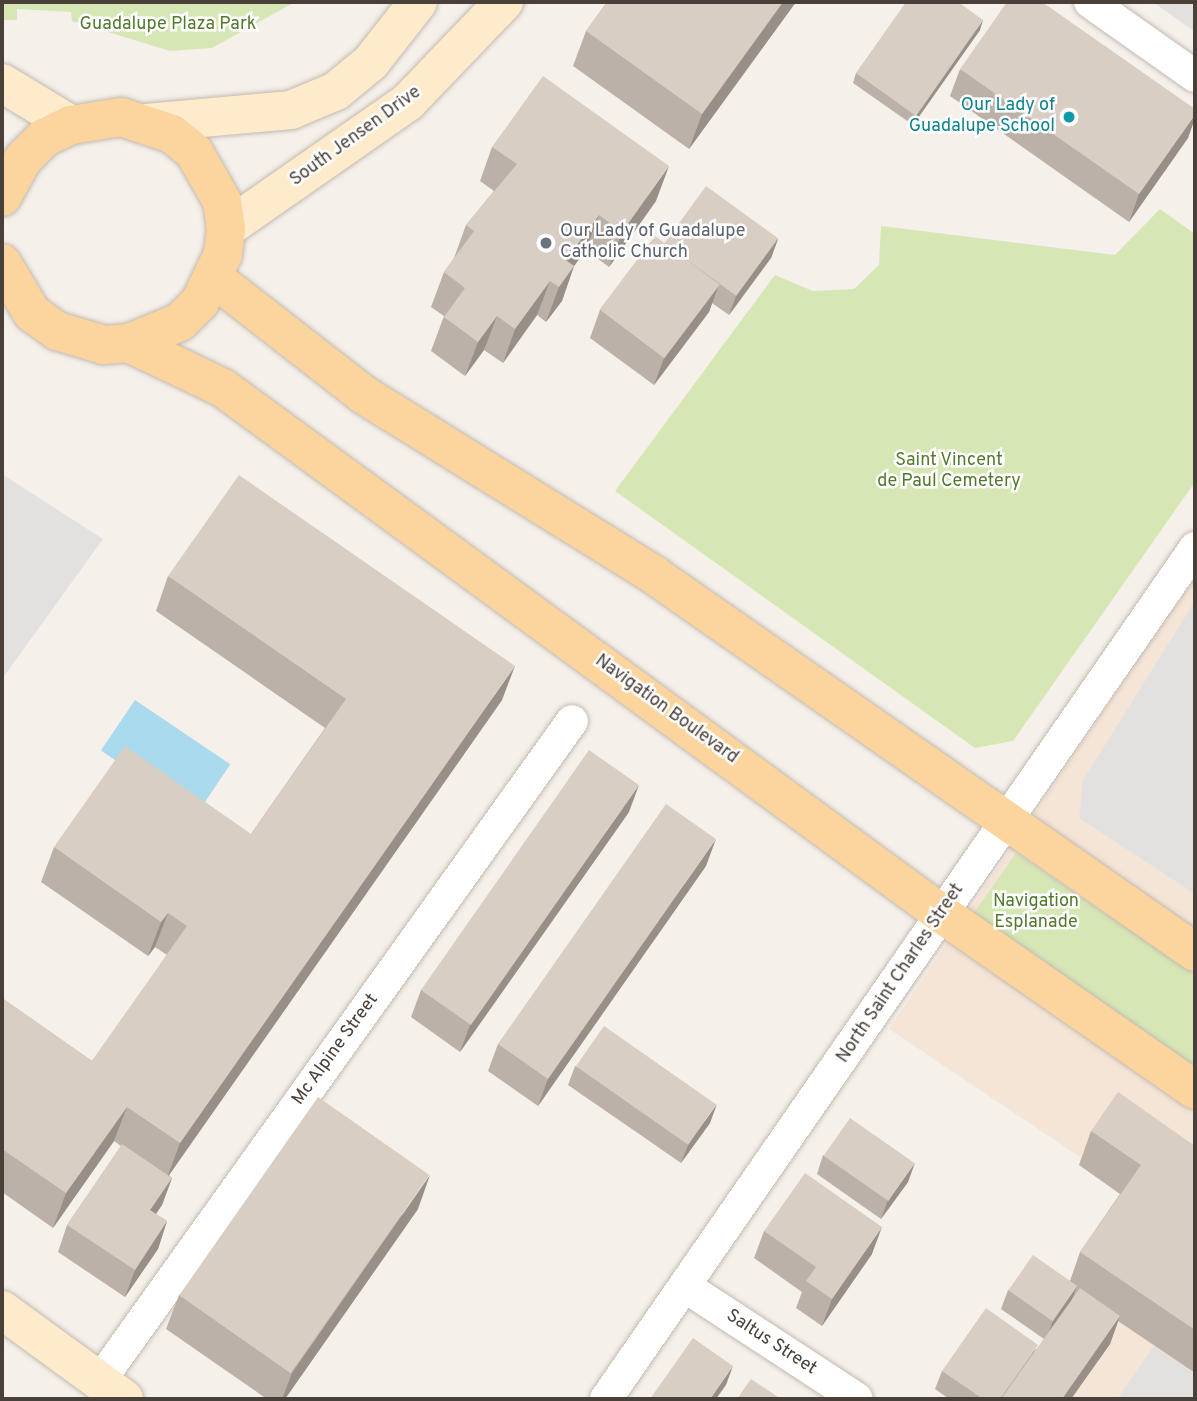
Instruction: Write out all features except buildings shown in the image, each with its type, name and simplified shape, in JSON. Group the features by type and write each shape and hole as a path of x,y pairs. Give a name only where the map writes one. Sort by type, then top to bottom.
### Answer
{"main road":[{"path":"146,123 291,110 336,91 371,62 418,2"},
{"name":"South Jensen Drive","path":"226,229 408,102 504,2"},
{"path":"2,83 71,125"},
{"path":"2,322 57,331 104,345 129,343 180,322 215,279 226,229 222,201 202,163 172,134 146,123 121,117 71,125 44,138 3,187"},
{"path":"2,263 32,313 57,331"},
{"path":"215,279 364,394 654,575 1004,822 1195,952"},
{"name":"Navigation Boulevard","path":"129,343 223,388 942,914 1195,1090"},
{"path":"2,1310 113,1389"}],"street":[{"path":"1090,2 1195,76"},
{"name":"North Saint Charles Street","path":"606,1399 1195,548"},
{"name":"Mc Alpine Street","path":"113,1389 572,721"},
{"name":"Saltus Street","path":"686,1287 857,1399"}],"shaded area":[{"path":"1153,2 1195,2 1195,32"},
{"path":"2,474 103,539 2,679"},
{"path":"1195,576 1195,1399 1009,1399 1078,1294 1067,1287 1128,1199 1079,1165 1083,1159 889,1029"},
{"path":"1195,601 1195,894 1079,818 1083,780"},
{"path":"1154,1346 1195,1374 1195,1399 1117,1399"}],"green space":[{"name":"Guadalupe Plaza Park","path":"2,2 295,2 212,48 170,51 72,21 71,12 17,9 17,20 2,20"},
{"name":"Saint Vincent de Paul Cemetery","path":"1160,209 1195,234 1195,482 1013,741 975,748 615,491 775,275 813,291 854,289 879,265 881,226 1115,255"},
{"name":"Navigation Esplanade","path":"1016,853 1195,975 1195,1069 971,917"}],"water":[{"path":"135,700 230,764 196,815 101,751"}],"place":[{"name":"Our Lady of Guadalupe School","path":"1069,117"},
{"name":"Our Lady of Guadalupe Catholic Church","path":"546,243"}]}
